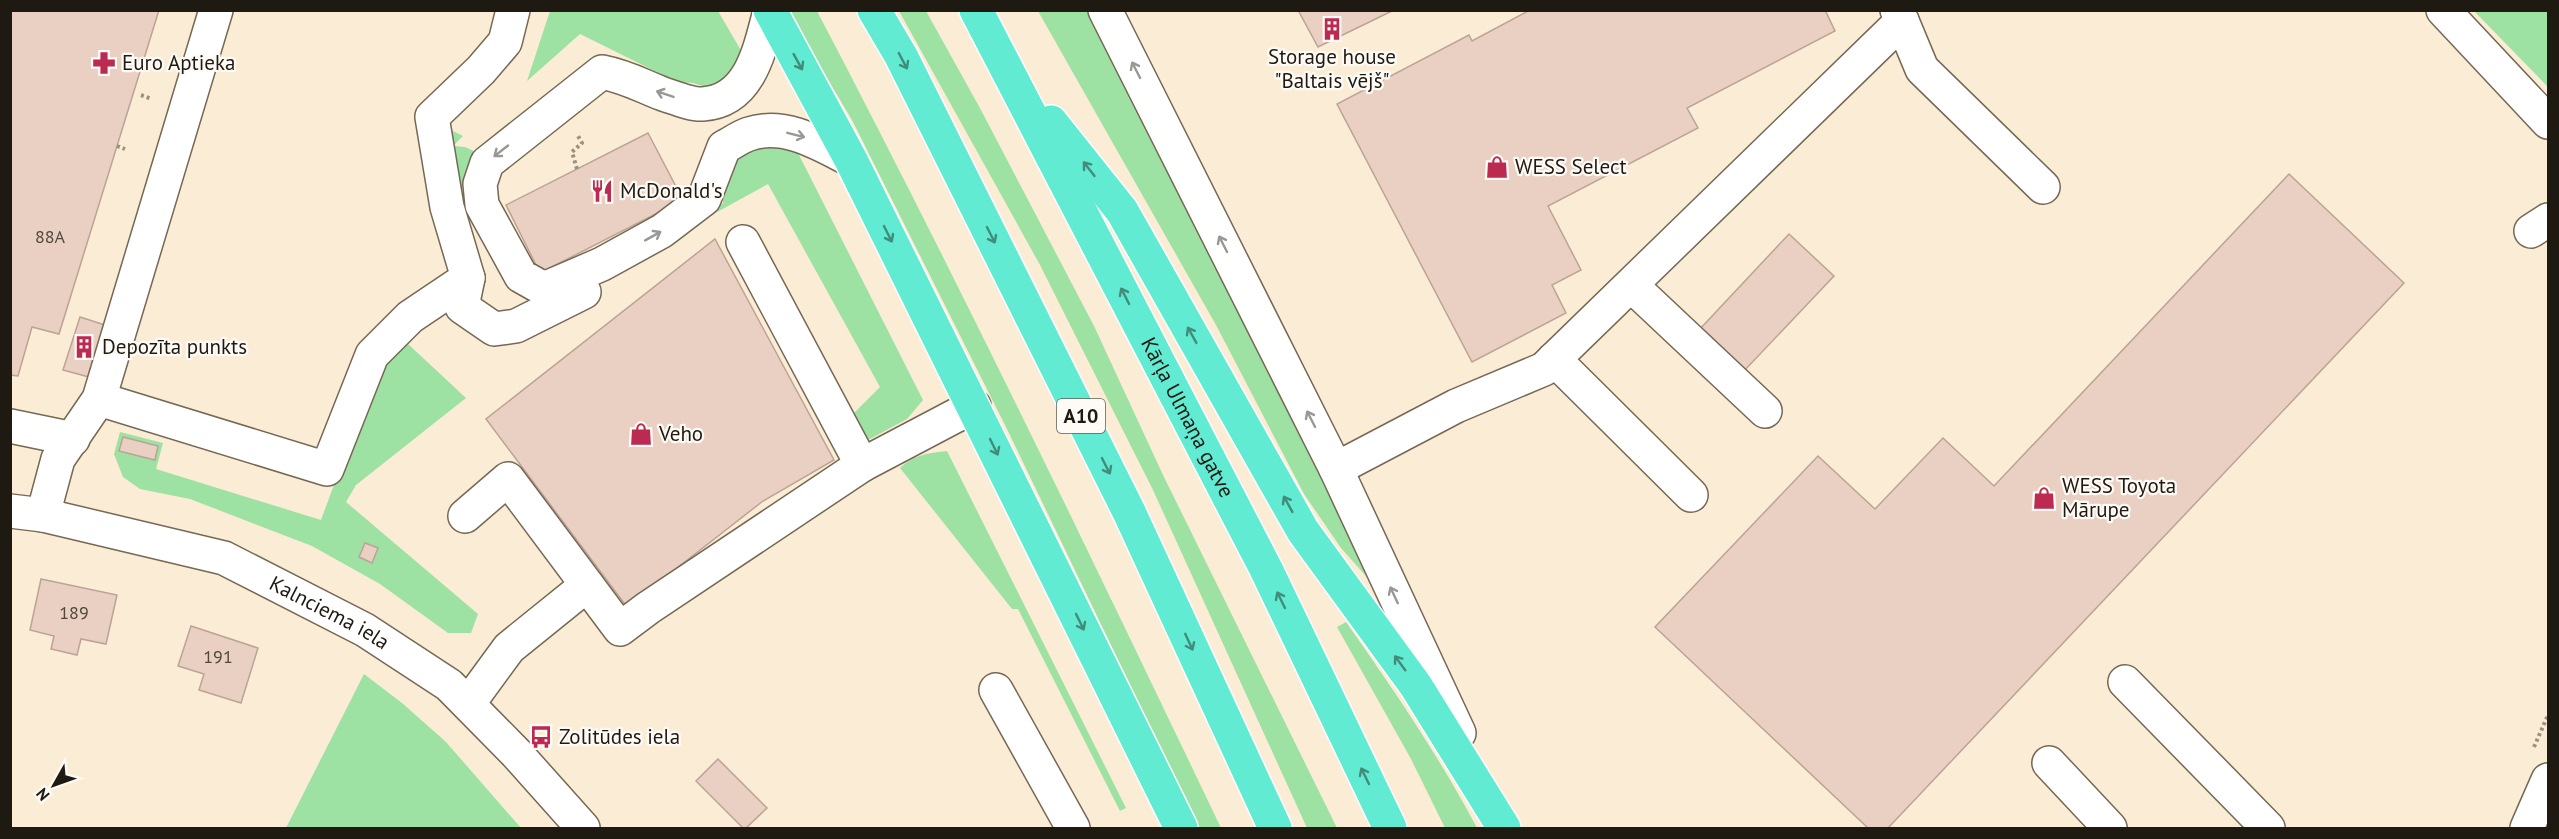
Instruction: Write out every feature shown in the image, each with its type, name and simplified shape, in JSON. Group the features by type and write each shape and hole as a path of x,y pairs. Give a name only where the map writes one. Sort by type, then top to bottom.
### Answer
{"highway":[{"name":"A10","path":"873,10 901,56 1130,514 1275,828"},
{"name":"Kārļa Ulmaņa gatve","path":"976,10 1266,569 1390,828"},
{"path":"770,11 851,160 1181,828"},
{"path":"1005,64 1122,211 1303,531 1416,686 1502,824"}],"street":[{"path":"44,515 58,459 99,399 216,10"},
{"path":"465,268 447,207 432,117 481,70 505,42 513,10"},
{"path":"1105,10 1336,469 1502,824"},
{"path":"2443,10 2548,122"},
{"path":"602,264 588,291 516,326 494,329 462,307 465,268 480,184 487,163 602,72 627,77 662,94 702,105 729,97 741,86 758,58 770,11"},
{"path":"1336,469 1456,406 1544,369 1900,16 1923,69 2043,188"},
{"path":"702,105 724,147"},
{"path":"480,184 482,205 521,276 544,289 602,264 662,231 704,198 724,147 748,134 765,130 799,134 851,160"},
{"path":"743,242 862,465"},
{"path":"99,399 327,469 372,355 465,268"},
{"path":"1631,285 1766,411"},
{"path":"1554,359 1691,495"},
{"path":"465,516 508,479 620,629 862,465 974,406"},
{"path":"10,426 73,439"},
{"name":"Kalnciema iela","path":"10,511 44,515 224,558 365,630 449,685 516,753 583,828"},
{"path":"468,704 509,648 587,585"},
{"path":"2125,682 2268,828"},
{"path":"996,690 1073,828"},
{"path":"2049,763 2110,828"},
{"path":"2527,828 2548,780"}],"path":[{"path":"572,128 582,143 572,152 577,169"},
{"path":"117,146 125,149"}],"green space":[{"path":"550,11 718,11 743,54 734,72 714,84 711,89 693,83 677,82 580,34 527,81"},
{"path":"787,11 817,11 972,315 1221,828 1199,828 1008,431 852,120"},
{"path":"899,11 926,11 981,110 1094,326 1163,475 1337,828 1307,828 1153,490 1040,265"},
{"path":"1038,11 1089,11 1221,271 1373,584 1341,548 1304,494 1216,325"},
{"path":"2474,11 2548,11 2548,87"},
{"path":"447,128 463,136 453,146 465,147 478,153 462,188 442,140"},
{"path":"775,146 797,151 923,400 907,419 868,440 852,415 880,387 768,184 708,217 723,203 725,179 735,162 752,152"},
{"path":"408,344 466,398 356,485 346,502 478,614 471,633 448,633 380,584 312,546 190,499 140,489 123,477 114,454 120,432 163,443 156,469 321,520 379,363"},
{"path":"947,451 1126,808 1120,811 1018,609 1012,609 900,468 922,455"},
{"path":"1346,622 1431,749 1477,828 1445,828 1411,759 1337,627"},
{"path":"364,674 402,703 446,742 521,828 286,828"}],"building":[{"path":"10,10 159,10 59,334 32,327 18,376 10,375"},
{"name":"Storage house \"Baltais vējš\"","path":"1298,10 1394,10 1318,47"},
{"name":"WESS Select","path":"1530,10 1825,10 1835,31 1687,108 1698,128 1548,206 1581,270 1552,285 1566,313 1472,362 1337,104 1469,35 1472,41"},
{"path":"648,133 683,200 540,273 506,205"},
{"name":"WESS Toyota Mārupe","path":"2289,174 2404,283 1888,828 1868,828 1655,627 1818,456 1875,509 1943,438 1994,486"},
{"path":"1789,234 1834,276 1743,372 1699,330"},
{"path":"715,239 834,460 763,501 627,607 486,419"},
{"name":"Depozīta punkts","path":"80,317 105,325 89,377 63,370"},
{"path":"123,437 158,446 155,460 119,451"},
{"path":"365,543 378,548 372,563 359,557"},
{"path":"41,579 117,595 106,644 81,639 77,655 51,649 54,636 30,630"},
{"path":"191,626 258,648 241,703 199,690 204,674 178,666"},
{"path":"718,759 767,808 746,828 743,828 696,781"}],"place":[{"name":"Storage house \"Baltais vējš\"","path":"1332,29"},
{"name":"Euro Aptieka","path":"104,63"},
{"name":"WESS Select","path":"1497,167"},
{"name":"McDonald's","path":"602,191"},
{"name":"Depozīta punkts","path":"84,347"},
{"name":"Veho","path":"641,434"},
{"name":"WESS Toyota Mārupe","path":"2044,498"},
{"name":"Zolitūdes iela","path":"541,737"}]}
